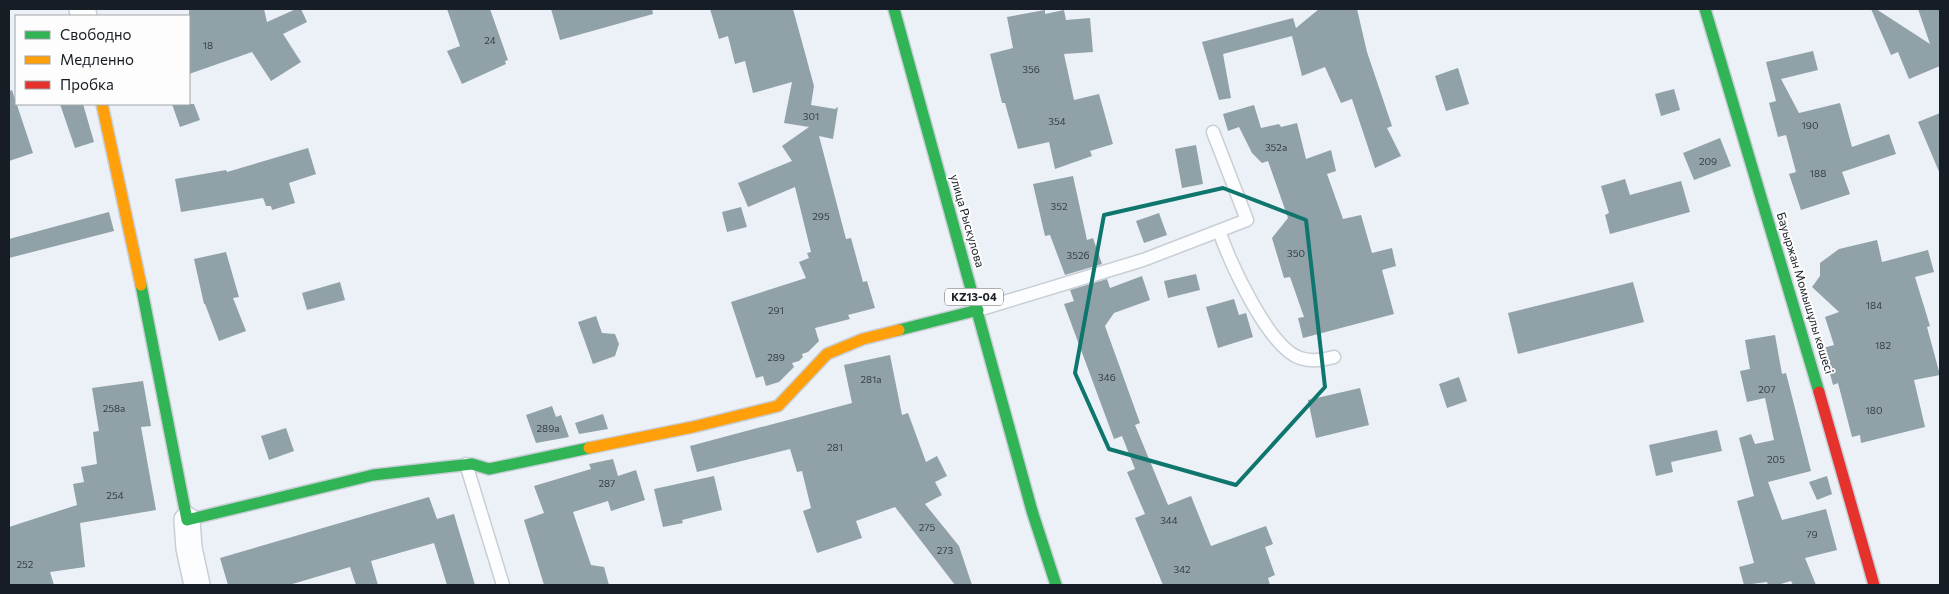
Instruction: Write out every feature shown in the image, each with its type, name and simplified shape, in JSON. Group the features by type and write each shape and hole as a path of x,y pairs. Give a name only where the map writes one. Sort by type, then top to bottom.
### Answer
{"street":[{"name":"улица Рыскулова","path":"894,9 1032,511 1056,585"},
{"name":"Бауыржан Момышұлы көшесі","path":"1705,9 1786,276 1874,585"},
{"path":"102,105 151,330 187,520 189,548 197,585"},
{"path":"187,520 372,475 466,464 489,469 693,427 778,406 827,354 864,339 978,310"}],"lane":[{"path":"978,310 1143,260 1247,220 1213,132"},
{"path":"1219,231 1246,292 1284,348 1299,358 1321,360 1334,357"},
{"path":"466,464 503,585"}],"highlighted area":[{"path":"1223,188 1306,220 1325,387 1236,485 1109,449 1075,373 1104,215"}],"building":[{"path":"189,9 264,9 267,22 296,9 301,9 307,22 283,34 301,62 271,81 252,52 190,74"},
{"path":"447,9 490,9 508,60 505,61 506,64 462,84 447,51 460,46"},
{"path":"551,9 652,9 653,14 560,40"},
{"path":"710,9 793,9 814,86 811,105 835,109 838,107 833,139 819,136 846,239 851,238 863,282 867,281 875,308 848,315 850,319 815,328 819,341 808,352 802,354 803,357 799,361 792,363 794,367 779,382 766,386 763,376 756,378 731,302 806,278 799,262 809,258 807,253 811,252 795,187 748,207 738,183 792,161 782,146 809,127 784,123 792,82 753,93 745,61 735,64 728,36 719,39"},
{"path":"1319,9 1357,9 1367,52 1392,126 1387,128 1401,156 1375,168 1352,99 1341,103 1325,67 1302,76 1292,36 1223,54 1231,98 1219,100 1202,42 1293,18 1296,28"},
{"path":"1871,9 1876,9 1930,44 1918,9 1940,9 1940,66 1909,79 1898,52 1891,55"},
{"path":"1045,10 1045,14 1064,10 1066,20 1090,18 1093,52 1064,54 1074,100 1099,94 1113,144 1090,151 1092,156 1055,169 1049,142 1018,149 1005,103 1002,103 990,54 1013,48 1007,17"},
{"path":"1813,51 1818,70 1781,79 1799,113 1840,103 1852,147 1889,134 1896,154 1842,172 1850,194 1801,210 1789,174 1796,172 1786,135 1778,137 1769,103 1776,101 1766,62"},
{"path":"1458,68 1469,104 1446,111 1435,76"},
{"path":"1674,89 1680,110 1661,116 1655,94"},
{"path":"12,90 15,105 17,105 33,153 9,161 9,91"},
{"path":"194,104 200,120 180,127 172,105"},
{"path":"60,105 83,105 94,142 75,148"},
{"path":"1254,105 1261,128 1279,124 1281,127 1297,123 1306,159 1331,150 1336,171 1327,174 1343,219 1361,215 1372,253 1392,248 1396,266 1382,270 1394,314 1303,338 1298,318 1304,317 1290,277 1284,278 1272,238 1288,218 1268,161 1262,163 1252,153 1239,127 1228,131 1223,114"},
{"path":"1940,113 1940,174 1918,122"},
{"path":"1720,138 1731,166 1694,180 1683,153"},
{"path":"1196,145 1203,184 1182,188 1175,149"},
{"path":"308,148 316,174 289,183 295,203 272,210 271,206 266,206 263,198 181,212 175,179 226,170 227,172"},
{"path":"1073,176 1087,240 1093,238 1102,264 1065,275 1050,235 1045,236 1033,184"},
{"path":"1625,179 1630,195 1681,181 1690,212 1610,234 1605,215 1609,213 1601,186"},
{"path":"741,207 747,227 727,232 722,212"},
{"path":"109,212 114,231 9,258 9,239"},
{"path":"1159,213 1167,235 1144,243 1136,221"},
{"path":"1877,240 1882,262 1928,250 1934,272 1915,277 1930,326 1927,327 1940,375 1914,380 1925,427 1861,443 1860,435 1852,437 1838,383 1833,385 1823,348 1834,345 1825,317 1839,312 1812,287 1820,276 1820,263 1839,249"},
{"path":"226,252 239,297 233,298 246,331 219,341 204,304 194,259"},
{"path":"1196,274 1200,290 1168,298 1164,281"},
{"path":"1142,276 1150,300 1114,313 1105,326 1140,423 1135,425 1168,505 1191,496 1211,546 1266,526 1273,544 1265,547 1275,575 1268,578 1270,585 1163,585 1135,518 1145,514 1127,472 1135,469 1122,436 1114,439 1064,304 1074,301 1070,290 1107,279 1110,288"},
{"path":"340,282 345,300 307,310 302,293"},
{"path":"1633,282 1644,322 1518,354 1508,313"},
{"path":"1234,299 1239,315 1246,313 1253,337 1218,348 1206,307"},
{"path":"596,316 602,333 615,334 619,344 615,356 593,364 578,322"},
{"path":"1775,335 1782,374 1786,373 1811,471 1768,482 1782,520 1826,509 1837,550 1805,558 1816,585 1793,585 1791,581 1777,585 1768,585 1767,582 1744,585 1739,567 1754,563 1737,501 1754,496 1739,438 1751,434 1755,444 1774,440 1765,398 1747,402 1740,371 1750,369 1745,340"},
{"path":"890,355 902,415 908,413 926,462 937,456 947,476 935,482 942,495 925,504 959,546 972,585 955,585 895,507 856,521 862,538 817,553 803,511 811,508 802,471 797,472 790,449 697,472 690,446 852,403 844,365"},
{"path":"1459,377 1467,401 1447,408 1439,384"},
{"path":"143,381 151,426 141,427 156,510 80,523 85,567 50,572 54,585 9,585 9,527 77,505 73,484 84,482 81,467 97,464 93,432 99,431 92,388"},
{"path":"1360,388 1369,425 1316,438 1308,400"},
{"path":"552,406 556,417 561,415 569,437 536,443 526,415"},
{"path":"603,414 608,429 579,434 575,423"},
{"path":"286,428 294,451 269,460 261,436"},
{"path":"1717,430 1722,451 1671,462 1673,472 1656,476 1649,445"},
{"path":"613,459 618,476 636,470 645,500 611,511 608,501 573,512 591,565 604,567 609,585 544,585 524,520 544,513 534,486 591,469 589,464"},
{"path":"714,476 722,510 682,520 683,523 663,527 654,489"},
{"path":"1827,476 1832,494 1817,500 1809,482"},
{"path":"429,497 437,519 454,514 475,585 447,585 434,543 371,561 378,585 356,585 350,567 289,585 228,585 220,558"}],"traffic: fast":[{"path":"894,9 1032,511 1056,585"},
{"path":"1705,9 1819,392"},
{"path":"141,285 187,520 373,475 472,464 489,469 589,448"},
{"path":"899,330 978,310"}],"traffic: slow":[{"path":"102,105 141,285"},
{"path":"589,448 693,427 778,406 827,354 863,339 899,330"}],"traffic: jam":[{"path":"1819,392 1874,585"}]}
